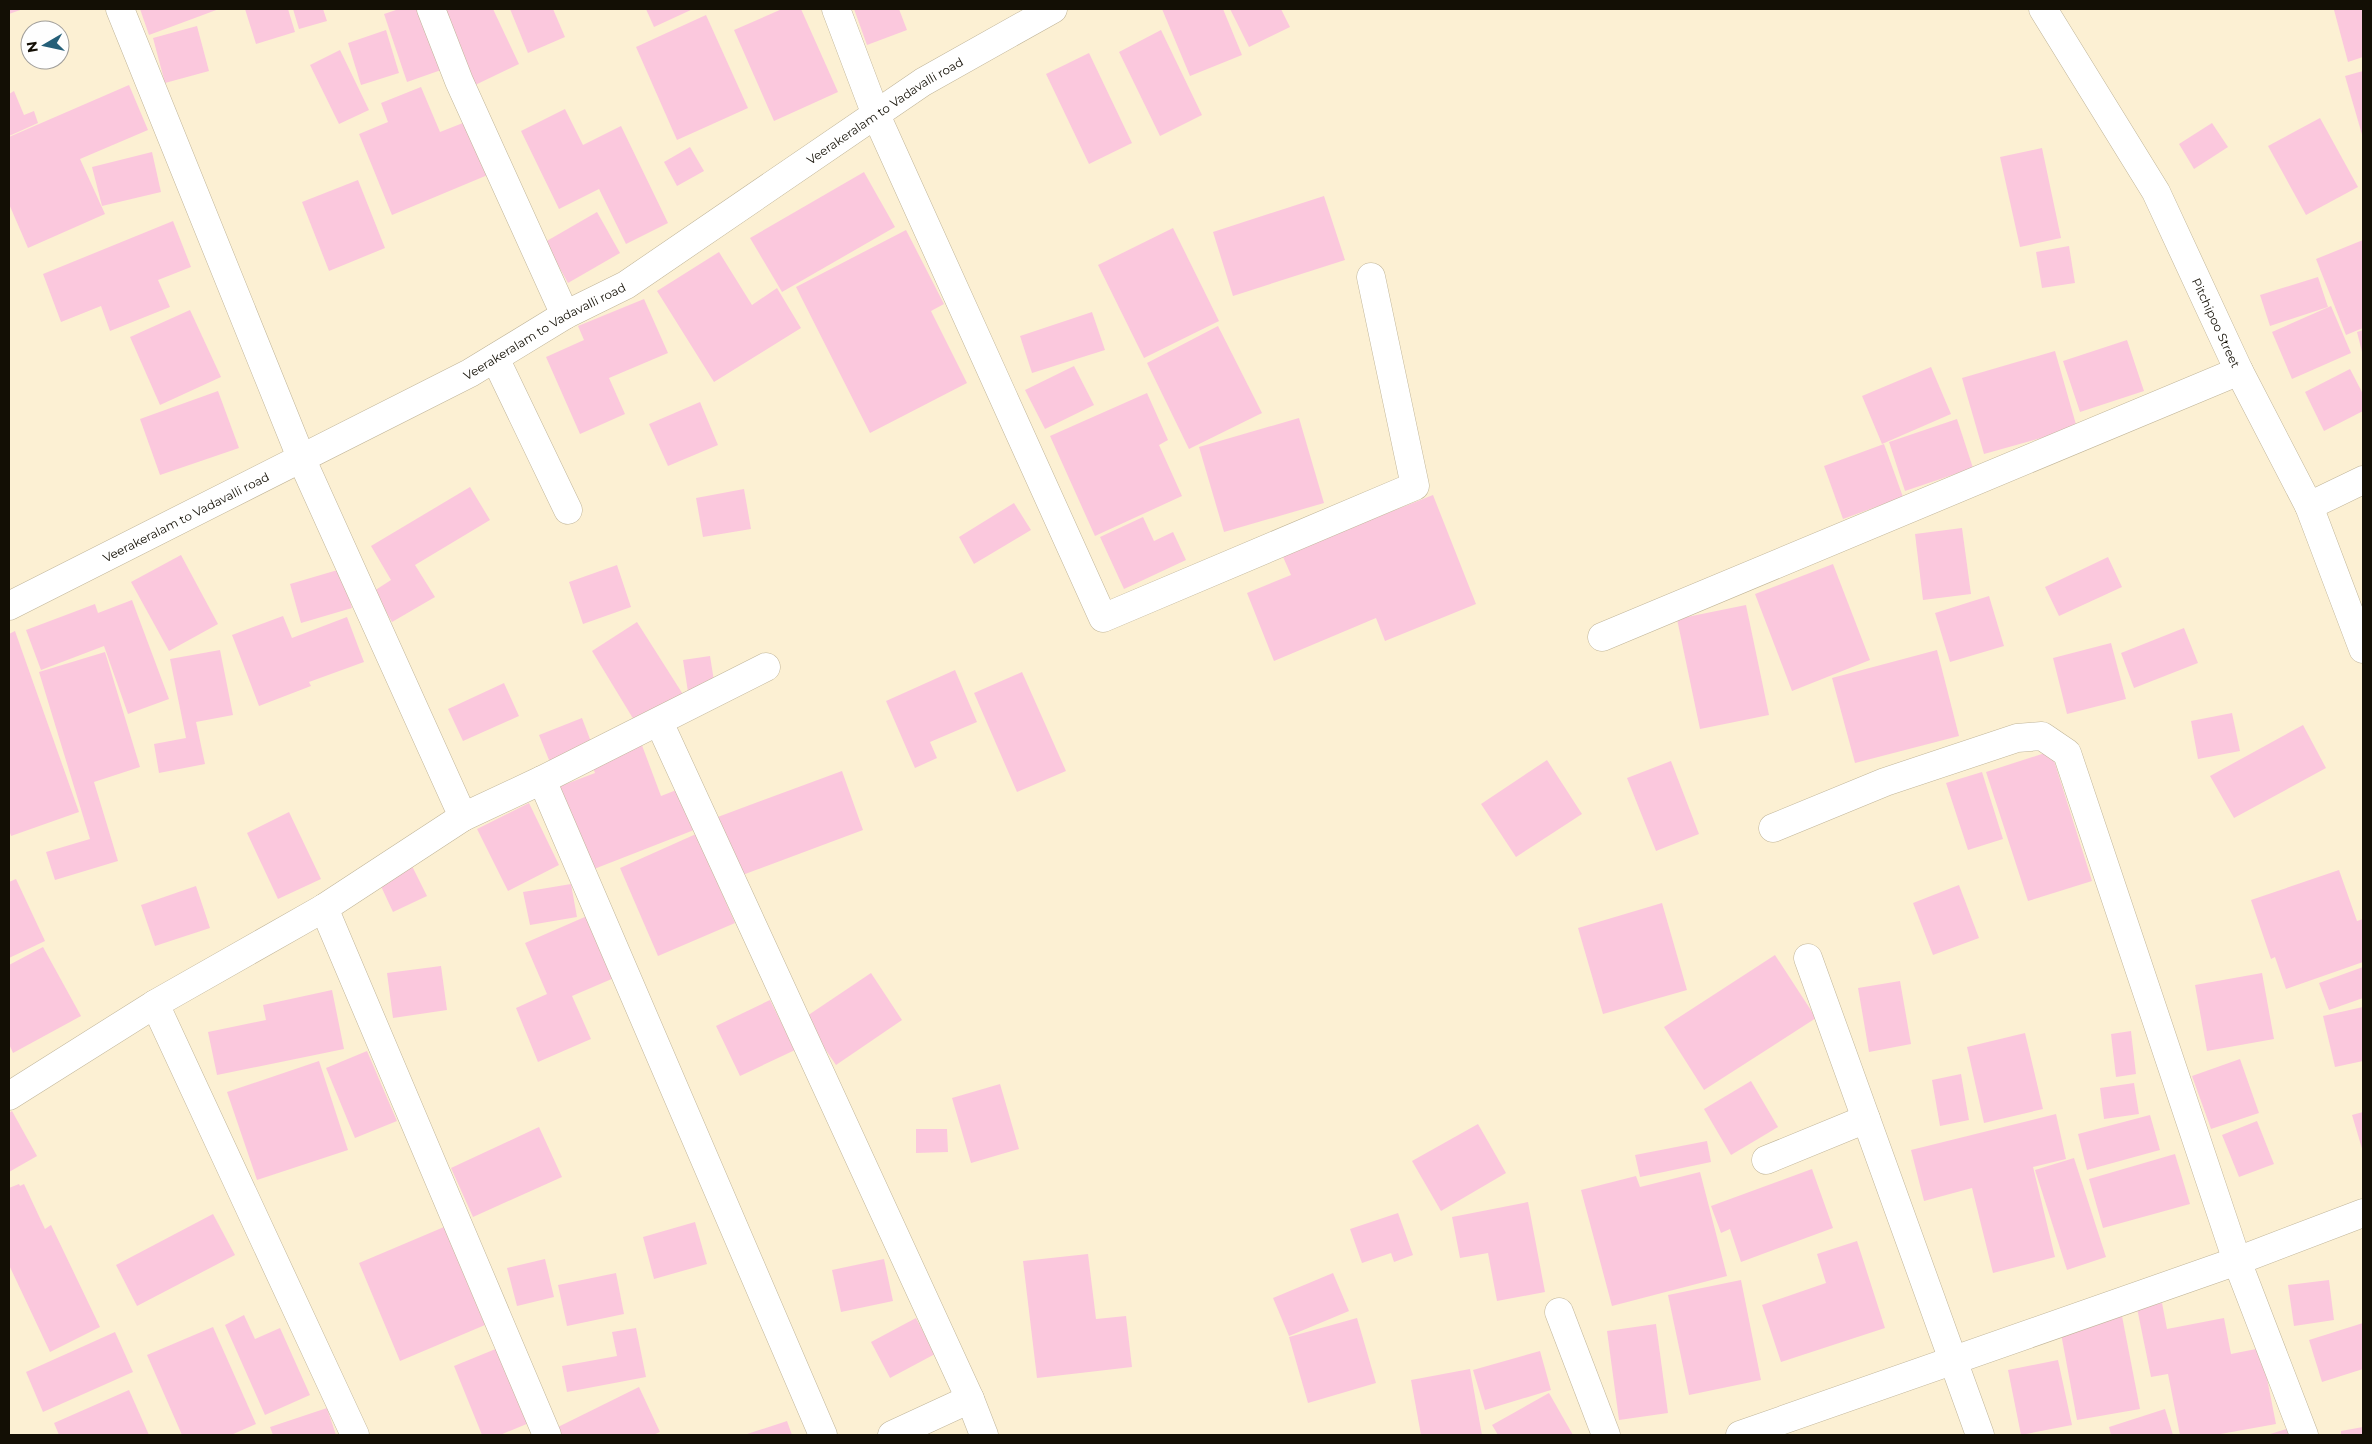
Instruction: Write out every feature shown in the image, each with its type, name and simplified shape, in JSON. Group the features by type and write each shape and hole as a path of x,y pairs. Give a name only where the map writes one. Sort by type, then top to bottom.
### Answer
{"street":[{"path":"120,9 302,460 463,817"},
{"path":"431,9 459,81 565,315"},
{"path":"836,9 876,116 1103,618 1415,486 1371,277"},
{"name":"Veerakeralam to Vadavalli road","path":"9,606 302,460 496,358 565,315 626,285 876,116 923,82 1053,9"},
{"name":"Pitchipoo Street","path":"2043,9 2156,192 2239,371 2309,506 2363,649"},
{"path":"496,358 568,510"},
{"path":"1602,637 2239,371"},
{"path":"2309,506 2363,480"},
{"path":"9,1096 155,1004 324,908 463,817 542,780 766,667"},
{"path":"659,722 970,1399 984,1435"},
{"path":"1773,828 1885,782 2017,738 2042,736 2067,754 2237,1261 2304,1435"},
{"path":"542,780 823,1435"},
{"path":"324,908 547,1435"},
{"path":"1808,958 1980,1435"},
{"path":"155,1004 355,1435"},
{"path":"1766,1160 1866,1119"},
{"path":"1740,1435 2237,1261 2363,1213"},
{"path":"1559,1312 1606,1435"},
{"path":"892,1435 970,1399"}],"building":[{"path":"9,9 23,9 9,14"},
{"path":"140,9 219,9 149,35"},
{"path":"245,9 288,9 295,32 256,44"},
{"path":"293,9 323,9 327,21 299,29"},
{"path":"399,9 424,9 444,69 407,82 384,14"},
{"path":"434,9 493,9 519,64 471,87"},
{"path":"510,9 553,9 565,37 528,53"},
{"path":"646,9 693,9 654,27"},
{"path":"782,9 801,9 838,92 774,121 734,30"},
{"path":"854,9 899,9 907,30 867,45"},
{"path":"1162,9 1223,9 1242,55 1190,76"},
{"path":"1230,9 1281,9 1290,27 1249,47"},
{"path":"2363,9 2363,57 2348,62 2334,10"},
{"path":"706,15 748,108 677,140 636,47"},
{"path":"197,26 209,71 165,83 153,38"},
{"path":"386,30 399,73 361,85 348,43"},
{"path":"1161,30 1202,115 1160,136 1119,52"},
{"path":"340,50 369,110 339,124 310,65"},
{"path":"1089,53 1132,143 1089,164 1046,74"},
{"path":"2363,71 2363,138 2345,76"},
{"path":"129,85 148,130 80,159 105,214 28,248 9,204 9,137"},
{"path":"421,87 440,132 468,121 490,174 392,215 359,134 388,122 381,103"},
{"path":"14,91 24,115 34,111 38,123 9,136 9,94"},
{"path":"565,109 583,145 621,126 668,223 626,244 599,189 559,209 521,131"},
{"path":"2320,118 2358,187 2306,215 2268,146"},
{"path":"2212,123 2228,147 2194,169 2179,144"},
{"path":"690,147 704,171 677,186 664,162"},
{"path":"2042,148 2061,238 2020,247 2000,157"},
{"path":"152,152 161,192 102,206 92,167"},
{"path":"864,172 895,227 782,292 750,238"},
{"path":"358,180 385,248 329,271 302,202"},
{"path":"1324,196 1345,260 1233,296 1213,232"},
{"path":"597,212 620,253 568,283 545,242"},
{"path":"173,221 191,267 158,280 170,307 110,331 101,306 61,322 43,274"},
{"path":"1173,228 1219,321 1144,358 1098,265"},
{"path":"906,230 944,304 931,311 967,383 870,433 796,287"},
{"path":"2363,240 2363,328 2346,335 2316,259"},
{"path":"2069,246 2075,283 2042,288 2036,252"},
{"path":"719,252 752,305 777,288 801,328 714,382 657,291"},
{"path":"2318,277 2328,307 2270,326 2260,295"},
{"path":"644,299 668,353 609,378 625,414 580,434 546,357 584,340 578,326"},
{"path":"2331,306 2351,353 2292,379 2272,332"},
{"path":"190,310 221,377 160,405 130,337"},
{"path":"1092,312 1105,350 1032,373 1020,336"},
{"path":"1218,326 1262,413 1189,449 1147,363"},
{"path":"2363,330 2363,356 2357,332"},
{"path":"2127,340 2144,391 2080,412 2063,361"},
{"path":"2055,351 2077,428 1984,454 1962,378"},
{"path":"1074,366 1094,405 1045,429 1025,390"},
{"path":"1931,367 1951,414 1882,444 1862,396"},
{"path":"2350,369 2363,394 2363,411 2324,431 2305,392"},
{"path":"218,391 239,448 160,475 140,419"},
{"path":"1147,393 1168,440 1159,445 1182,496 1095,536 1050,436"},
{"path":"700,402 718,445 668,466 649,424"},
{"path":"1299,418 1324,503 1224,532 1199,447"},
{"path":"1957,419 1973,468 1905,491 1889,442"},
{"path":"1884,444 1903,497 1843,519 1824,466"},
{"path":"470,487 490,520 415,565 435,597 392,622 374,591 391,580 371,546"},
{"path":"744,489 751,529 703,537 696,498"},
{"path":"1433,495 1476,604 1385,641 1376,618 1274,661 1247,593 1291,575 1280,550 1327,537"},
{"path":"1014,503 1031,530 974,564 959,537"},
{"path":"1143,517 1154,541 1173,532 1186,560 1124,589 1100,537"},
{"path":"1962,528 1971,594 1923,600 1915,534"},
{"path":"181,555 218,624 169,651 131,582"},
{"path":"2108,557 2122,587 2059,616 2045,587"},
{"path":"1833,564 1870,660 1792,691 1755,594"},
{"path":"617,565 631,607 583,624 569,582"},
{"path":"341,569 352,608 301,623 290,584"},
{"path":"1989,596 2004,646 1950,662 1935,613"},
{"path":"132,600 169,699 128,714 104,646 41,670 26,630 95,604 98,613"},
{"path":"1746,605 1769,715 1700,729 1677,619"},
{"path":"283,616 292,638 347,617 364,662 309,682 311,686 259,706 232,635"},
{"path":"637,622 684,696 637,725 592,651"},
{"path":"2184,628 2198,663 2134,688 2121,653"},
{"path":"15,631 79,812 11,836 9,830 9,634"},
{"path":"2111,643 2126,699 2067,714 2053,658"},
{"path":"220,650 233,715 196,722 205,764 159,773 154,744 186,738 170,659"},
{"path":"1937,650 1959,736 1855,763 1832,678"},
{"path":"105,652 140,767 94,782 118,861 55,880 46,852 90,839 39,672"},
{"path":"710,656 715,687 688,692 683,660"},
{"path":"955,670 977,722 930,742 937,758 915,768 886,701"},
{"path":"1022,672 1066,771 1017,792 974,693"},
{"path":"504,683 519,716 463,741 448,709"},
{"path":"2232,713 2240,751 2198,759 2191,721"},
{"path":"582,718 593,747 551,765 539,735"},
{"path":"2303,725 2326,768 2234,818 2210,776"},
{"path":"640,740 661,796 679,789 694,830 589,871 558,787 595,773 590,759"},
{"path":"2051,751 2092,881 2028,901 1986,772"},
{"path":"1547,760 1582,814 1516,857 1481,804"},
{"path":"1671,761 1699,834 1656,851 1627,778"},
{"path":"842,771 863,830 737,877 715,818"},
{"path":"1982,772 2003,839 1968,850 1946,783"},
{"path":"529,803 559,865 508,891 477,829"},
{"path":"289,812 321,879 278,899 247,833"},
{"path":"696,834 735,923 658,956 620,868"},
{"path":"412,866 427,896 393,912 379,882"},
{"path":"2339,870 2357,921 2363,919 2363,962 2286,989 2275,957 2271,959 2251,900"},
{"path":"16,879 45,941 9,958 9,882"},
{"path":"571,884 577,917 530,925 523,892"},
{"path":"1959,885 1979,938 1933,955 1913,903"},
{"path":"196,886 210,928 155,946 141,905"},
{"path":"1662,903 1687,990 1603,1014 1578,928"},
{"path":"587,916 614,978 572,996 591,1039 538,1062 516,1008 547,994 525,943"},
{"path":"43,947 81,1016 13,1053 9,1044 9,965"},
{"path":"1775,955 1816,1018 1704,1090 1664,1027"},
{"path":"441,966 447,1010 393,1018 387,973"},
{"path":"2363,967 2363,998 2329,1010 2319,983"},
{"path":"871,973 902,1020 836,1065 804,1018"},
{"path":"2262,973 2274,1039 2207,1051 2195,985"},
{"path":"1900,981 1911,1044 1869,1052 1858,988"},
{"path":"332,990 344,1049 217,1075 208,1032 266,1020 263,1005"},
{"path":"770,1000 795,1050 740,1076 716,1026"},
{"path":"2363,1007 2363,1061 2335,1067 2323,1016"},
{"path":"2131,1031 2136,1074 2116,1077 2111,1034"},
{"path":"2025,1033 2043,1109 1984,1123 1967,1047"},
{"path":"367,1051 397,1121 355,1138 326,1068"},
{"path":"2240,1059 2259,1113 2211,1129 2192,1076"},
{"path":"319,1061 348,1150 257,1180 227,1092"},
{"path":"1961,1074 1969,1120 1940,1126 1932,1080"},
{"path":"1751,1081 1778,1127 1731,1155 1704,1109"},
{"path":"2134,1083 2139,1114 2104,1119 2100,1088"},
{"path":"1000,1084 1019,1149 971,1163 952,1098"},
{"path":"12,1111 37,1156 9,1172 9,1113"},
{"path":"2363,1112 2363,1152 2352,1115"},
{"path":"2056,1114 2066,1159 2033,1167 2055,1257 1993,1273 1972,1188 1924,1201 1911,1150"},
{"path":"2150,1115 2160,1150 2087,1170 2078,1134"},
{"path":"2257,1121 2274,1164 2239,1177 2222,1135"},
{"path":"1478,1124 1506,1173 1441,1211 1412,1161"},
{"path":"539,1127 562,1177 473,1217 451,1168"},
{"path":"916,1129 947,1129 948,1152 916,1153"},
{"path":"1707,1141 1711,1162 1640,1177 1635,1155"},
{"path":"2175,1154 2190,1204 2103,1228 2089,1179"},
{"path":"2074,1158 2106,1257 2067,1270 2035,1170"},
{"path":"1812,1169 1833,1228 1741,1262 1730,1229 1721,1233 1711,1206"},
{"path":"1700,1172 1727,1276 1612,1306 1581,1190 1636,1176 1640,1187"},
{"path":"19,1184 20,1186 24,1184 45,1229 51,1225 100,1327 50,1352 9,1265 9,1188"},
{"path":"1528,1202 1545,1292 1497,1301 1488,1253 1460,1258 1452,1217"},
{"path":"1398,1213 1413,1255 1394,1262 1391,1253 1362,1263 1350,1229"},
{"path":"213,1214 235,1255 137,1306 116,1265"},
{"path":"695,1222 707,1264 654,1279 643,1237"},
{"path":"444,1227 485,1325 400,1361 359,1263"},
{"path":"1857,1241 1885,1328 1781,1362 1762,1305 1826,1283 1817,1254"},
{"path":"1088,1254 1096,1319 1126,1316 1132,1367 1037,1378 1023,1261"},
{"path":"545,1259 554,1297 517,1306 507,1268"},
{"path":"884,1259 893,1301 841,1312 832,1270"},
{"path":"616,1273 624,1314 567,1326 558,1285"},
{"path":"1333,1273 1349,1311 1289,1336 1273,1298"},
{"path":"1741,1280 1761,1380 1689,1395 1668,1295"},
{"path":"2329,1280 2334,1320 2294,1326 2288,1285"},
{"path":"2162,1303 2167,1329 2224,1318 2231,1354 2261,1348 2276,1424 2215,1435 2180,1435 2168,1374 2151,1377 2137,1308"},
{"path":"244,1315 255,1339 280,1328 310,1395 265,1415 225,1325"},
{"path":"2122,1316 2140,1409 2077,1420 2060,1328"},
{"path":"916,1318 935,1354 890,1378 871,1342"},
{"path":"1357,1318 1376,1383 1308,1403 1289,1337"},
{"path":"2363,1323 2363,1369 2322,1382 2309,1340"},
{"path":"1656,1324 1668,1413 1619,1420 1607,1331"},
{"path":"213,1327 256,1424 231,1435 182,1435 147,1355"},
{"path":"636,1328 646,1377 567,1392 562,1366 617,1356 612,1332"},
{"path":"115,1332 133,1372 43,1412 26,1372"},
{"path":"498,1348 529,1423 500,1435 482,1435 454,1366"},
{"path":"1540,1351 1551,1390 1485,1410 1473,1370"},
{"path":"2058,1360 2072,1425 2021,1435 2008,1370"},
{"path":"1470,1369 1482,1435 1421,1435 1411,1380"},
{"path":"639,1387 660,1432 653,1435 562,1435 558,1427"},
{"path":"129,1390 149,1435 59,1435 54,1423"},
{"path":"1549,1393 1573,1435 1498,1435 1492,1425"},
{"path":"327,1408 336,1435 273,1435 270,1427"},
{"path":"2165,1409 2173,1435 2111,1435 2109,1427"},
{"path":"787,1421 792,1435 744,1435"},
{"path":"2293,1427 2295,1435 2267,1435"},
{"path":"2363,1427 2363,1435 2341,1435 2341,1431"}]}
